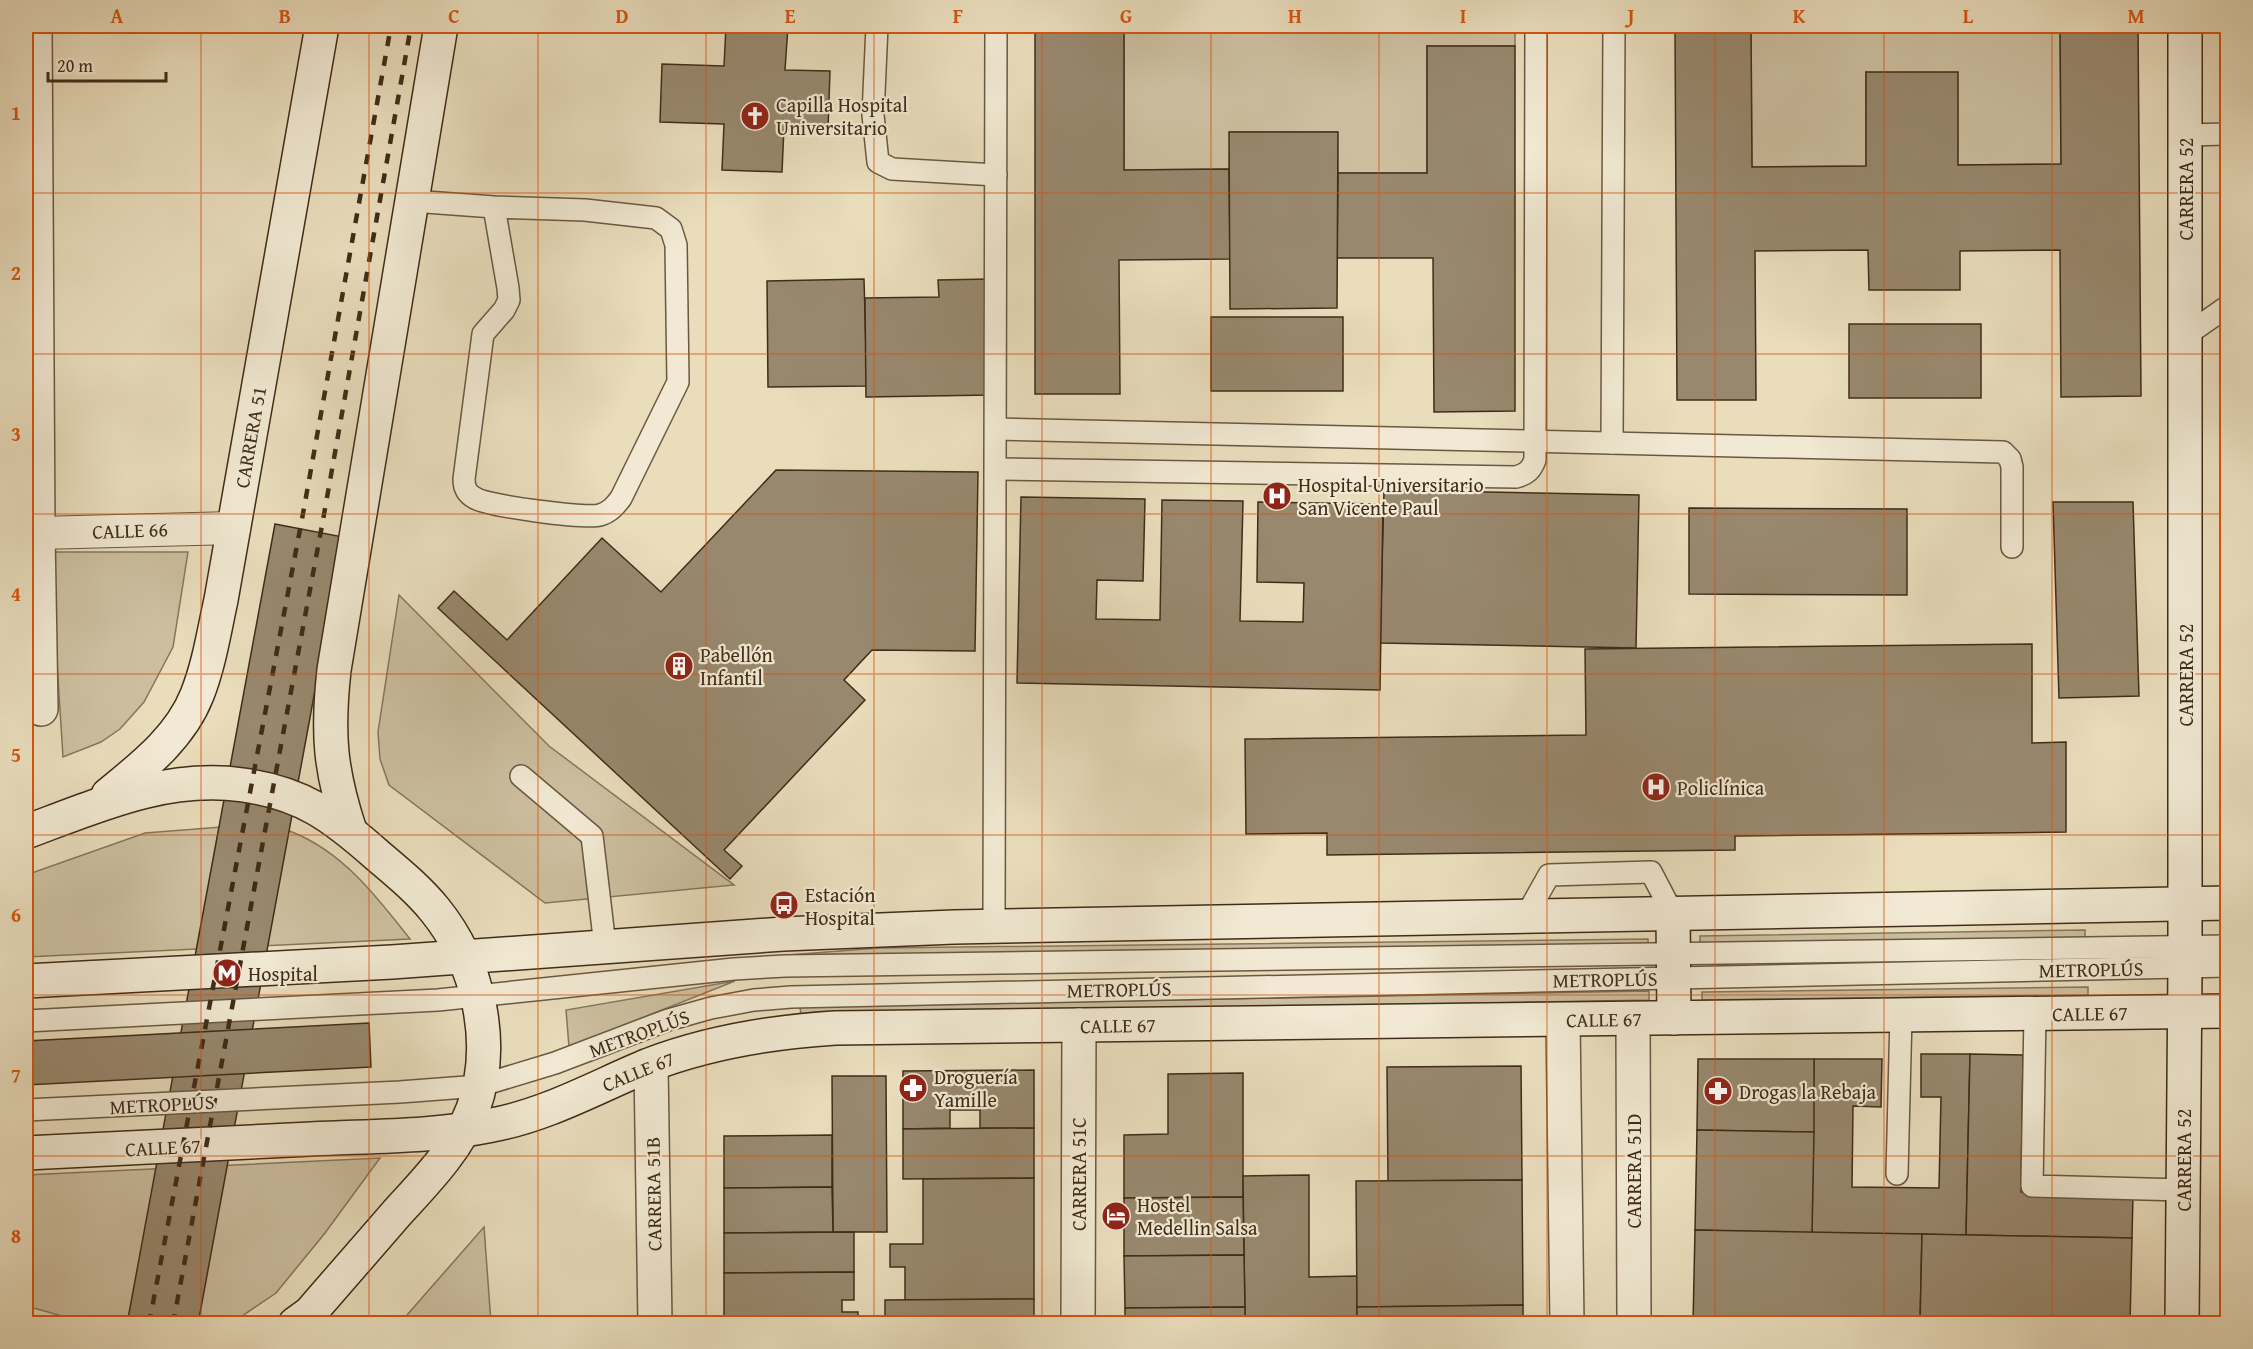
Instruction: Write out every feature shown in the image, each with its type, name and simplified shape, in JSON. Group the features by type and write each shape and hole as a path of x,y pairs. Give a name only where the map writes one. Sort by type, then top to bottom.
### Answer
{"main road":[{"path":"35,26 32,533 41,709"},
{"name":"CARRERA 51","path":"94,807 146,764 167,743 184,720 196,697 204,674 234,528 322,26"},
{"path":"350,831 338,795 331,760 330,705 340,628 441,26"},
{"name":"CARRERA 52","path":"2182,1323 2185,957 2185,26"},
{"path":"26,832 130,794 164,786 190,783 241,784 287,794 309,804 350,831 411,884 434,909 451,932 465,957 478,997 483,1036 479,1086 464,1130 422,1185 310,1313 296,1323"},
{"path":"26,981 465,957 783,934 994,926 2228,903"},
{"path":"1673,914 1674,1018"},
{"name":"CALLE 67","path":"26,1153 464,1130 535,1113 696,1049 741,1038 835,1028 2228,1011"},
{"name":"CARRERA 51D","path":"1632,1019 1634,1323"},
{"path":"1563,1020 1567,1323"},
{"name":"CARRERA 51C","path":"1078,1323 1079,1025"},
{"name":"CARRERA 51B","path":"651,1065 655,1323"}],"street":[{"name":"CALLE 66","path":"32,533 234,528"}],"lane":[{"path":"877,26 873,116 878,162 891,169 996,175"},
{"path":"994,926 996,26"},
{"path":"996,469 1516,477 1525,475 1532,468 1535,460 1536,26"},
{"path":"1612,443 1614,26"},
{"path":"2185,135 2228,134"},
{"path":"412,201 585,210 656,218 671,229 675,237 678,382 621,498 612,509 597,516 532,510 484,502 473,497 464,487 483,334 504,310 509,300 494,207"},
{"path":"2185,336 2228,306"},
{"path":"996,429 2003,452 2010,459 2012,467 2012,547"},
{"path":"521,776 592,836 605,946"},
{"name":"METROPLÚS","path":"2185,957 2228,946"},
{"name":"METROPLÚS","path":"26,1022 478,997 734,969 785,966 1674,965 2185,957 2228,966"},
{"name":"METROPLÚS","path":"26,1110 400,1092 479,1086 555,1063 668,1020 711,1008 764,999 848,994 1674,965"},
{"path":"2035,1014 2032,1186 2183,1190"},
{"path":"1897,1174 1902,1015"}],"shaded area":[{"path":"1124,26 1515,26 1515,46 1427,46 1427,173 1338,173 1337,132 1230,132 1229,169 1124,170"},
{"path":"1751,26 2060,26 2061,164 1958,165 1866,72 1866,166 1752,167"},
{"path":"50,552 188,552 173,647 144,702 120,729 101,742 63,757"},
{"path":"399,595 549,746 734,885 545,903 389,785 380,759 378,732"},
{"path":"247,825 287,830 327,851 358,877 410,939 26,957 26,875 145,833"},
{"path":"2085,930 2085,938 1700,944 1700,936"},
{"path":"1648,939 1648,947 788,955 878,948"},
{"path":"735,981 569,1047 566,1010"},
{"path":"2088,987 2088,995 1702,1000 1702,992"},
{"path":"1649,991 1649,1000 801,1016 800,1007"},
{"path":"380,1158 325,1233 276,1293 242,1316 217,1323 87,1323 26,1306 26,1175"},
{"path":"484,1227 491,1323 400,1323"}],"building":[{"path":"726,26 788,26 785,70 830,71 828,129 784,127 782,172 722,170 724,124 660,122 662,64 724,66"},
{"path":"1035,26 1124,26 1124,170 1229,169 1230,259 1119,260 1120,394 1035,394"},
{"path":"1675,26 1751,26 1752,167 1866,166 1866,72 1958,72 1958,165 2061,164 2060,26 2138,26 2141,396 2061,397 2060,250 1960,251 1960,290 1869,290 1868,250 1755,251 1756,400 1677,400"},
{"path":"1427,46 1515,46 1515,411 1434,412 1433,258 1337,258 1338,173 1427,173"},
{"path":"1229,132 1338,132 1337,308 1230,309"},
{"path":"864,279 867,386 768,387 767,281"},
{"path":"989,279 991,395 866,397 865,298 939,297 938,280"},
{"path":"1211,317 1343,317 1343,391 1211,391"},
{"path":"1849,324 1981,324 1981,398 1849,398"},
{"name":"Pabellón Infantil","path":"776,470 978,472 975,651 872,650 844,680 865,700 724,850 742,866 730,879 438,608 454,591 507,640 602,538 661,592"},
{"path":"1384,490 1639,495 1636,648 1380,643"},
{"path":"1021,497 1145,499 1143,581 1097,580 1096,619 1160,620 1162,500 1243,501 1240,621 1303,622 1304,583 1257,582 1258,502 1383,504 1380,690 1017,683"},
{"path":"2053,502 2133,502 2139,696 2059,698"},
{"path":"1689,508 1907,509 1907,595 1689,594"},
{"name":"Hospital","path":"275,524 343,537 198,1324 127,1324"},
{"name":"Policlínica","path":"2032,644 2032,743 2066,742 2066,832 1735,836 1735,850 1327,855 1327,833 1246,834 1245,739 1586,735 1585,649"},
{"name":"Hospital","path":"369,1023 371,1067 26,1085 26,1041"},
{"path":"1921,1054 1970,1054 1966,1235 1812,1233 1814,1059 1882,1059 1881,1107 1853,1106 1852,1187 1939,1188 1941,1097 1921,1097"},
{"path":"1970,1054 2023,1055 2021,1192 2133,1194 2132,1238 1966,1235"},
{"path":"1698,1059 1814,1059 1814,1132 1697,1130"},
{"path":"1521,1066 1522,1180 1388,1181 1387,1067"},
{"path":"1034,1070 1034,1128 980,1128 980,1110 950,1110 950,1128 903,1129 903,1071"},
{"path":"1243,1073 1243,1197 1124,1198 1124,1135 1168,1134 1168,1074"},
{"path":"832,1076 886,1076 887,1232 833,1232"},
{"path":"1034,1128 1034,1178 903,1179 903,1129"},
{"path":"1697,1130 1814,1132 1812,1233 1695,1230"},
{"path":"832,1135 832,1187 724,1188 724,1136"},
{"path":"1309,1175 1309,1277 1357,1276 1357,1324 1245,1324 1243,1176"},
{"path":"1034,1178 1034,1299 905,1300 905,1267 890,1267 890,1244 923,1244 923,1179"},
{"path":"1522,1180 1523,1305 1357,1307 1356,1181"},
{"path":"832,1187 833,1232 724,1233 724,1188"},
{"path":"1243,1197 1244,1255 1124,1256 1124,1198"},
{"path":"1695,1230 1922,1234 1920,1324 1693,1324"},
{"path":"854,1232 854,1272 724,1273 724,1233"},
{"path":"1922,1234 2132,1238 2130,1324 1920,1324"},
{"path":"1244,1255 1245,1307 1125,1308 1124,1256"},
{"path":"854,1272 854,1300 842,1300 842,1312 858,1312 858,1324 724,1324 724,1273"},
{"path":"1034,1299 1034,1324 885,1324 885,1300"},
{"path":"1523,1305 1523,1324 1357,1324 1357,1307"},
{"path":"1245,1307 1245,1324 1125,1324 1125,1308"}],"railway":[{"path":"149,1324 302,519 391,26"},
{"path":"173,1324 323,520 411,26"}],"place":[{"name":"Capilla Hospital Universitario","path":"755,116"},
{"name":"Hospital Universitario San Vicente Paul","path":"1277,496"},
{"name":"Pabellón Infantil","path":"679,666"},
{"name":"Policlínica","path":"1656,787"},
{"name":"Estación Hospital","path":"784,905"},
{"name":"Hospital","path":"227,973"},
{"name":"Droguería Yamille","path":"913,1088"},
{"name":"Drogas la Rebaja","path":"1718,1091"},
{"name":"Hostel Medellin Salsa","path":"1116,1216"}]}
